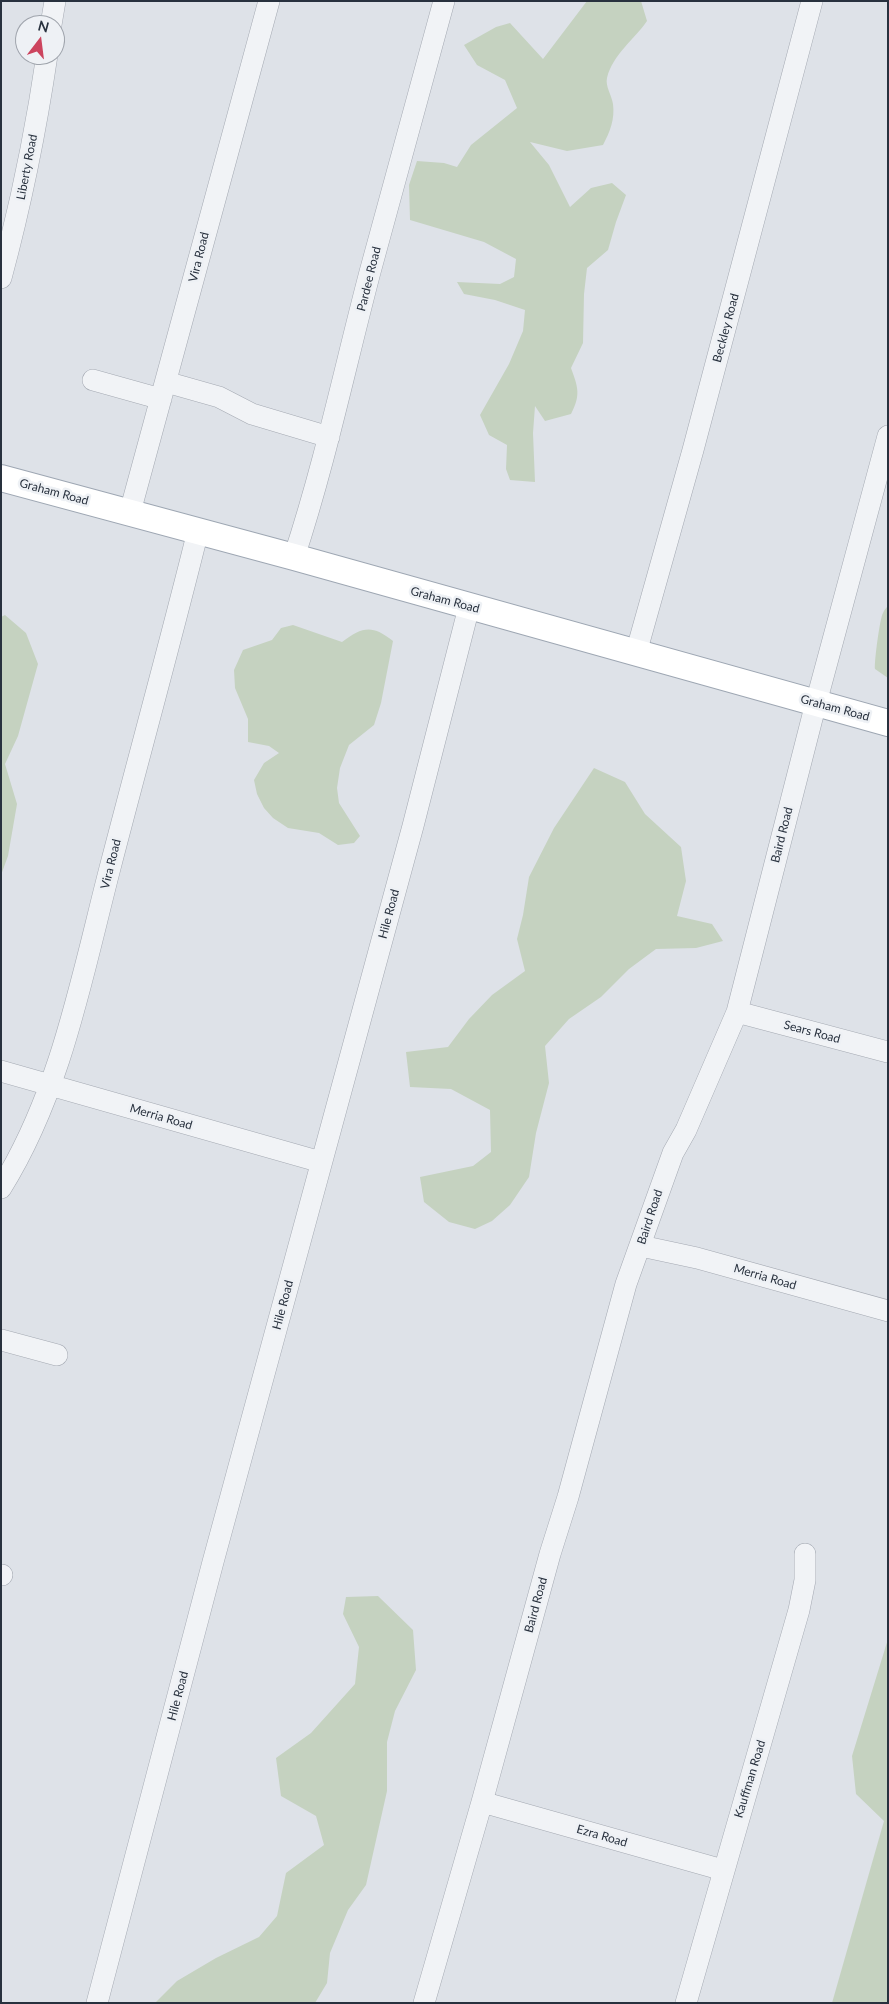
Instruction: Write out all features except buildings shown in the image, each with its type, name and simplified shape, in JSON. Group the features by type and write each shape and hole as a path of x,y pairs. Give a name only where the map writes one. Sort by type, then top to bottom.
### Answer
{"main road":[{"name":"Graham Road","path":"1,478 294,557 888,723"}],"street":[{"path":"53,15 55,1"},
{"name":"Vira Road","path":"130,512 269,1"},
{"name":"Pardee Road","path":"294,557 310,508 343,385 370,272 444,1"},
{"name":"Beckley Road","path":"636,653 693,450 812,1"},
{"name":"Liberty Road","path":"1,278 24,187 45,65"},
{"path":"93,380 163,391 219,397 252,414 329,437"},
{"name":"Baird Road","path":"424,2003 626,1284 673,1153 686,1130 737,1012 816,703 888,436"},
{"name":"Vira Road","path":"1,1188 14,1168 29,1136 66,1038 198,532"},
{"name":"Hile Road","path":"97,2003 321,1162 413,826 469,606"},
{"name":"Sears Road","path":"737,1012 888,1052"},
{"name":"Merria Road","path":"1,1071 321,1162"},
{"name":"Merria Road","path":"641,1246 697,1258 888,1311"},
{"path":"1,1340 57,1355"},
{"name":"Kauffman Road","path":"686,2003 799,1610 805,1580 804,1554"},
{"name":"Ezra Road","path":"482,1802 723,1870"}],"green space":[{"path":"587,1 641,1 647,21 619,54 610,69 607,81 613,104 613,115 608,135 603,145 567,151 530,142 549,165 570,207 591,188 612,183 626,195 608,250 587,268 584,294 583,343 571,368 577,391 574,407 571,414 545,421 535,406 533,433 535,482 510,480 506,469 507,445 489,435 480,415 509,364 523,331 525,310 495,300 464,294 457,282 500,284 514,277 516,259 484,242 410,220 409,185 417,161 444,163 457,167 471,145 517,108 505,80 477,65 464,45 496,27 510,23 543,59"},
{"path":"888,606 888,678 875,669 875,665 880,623 883,612"},
{"path":"5,615 26,633 38,664 18,736 5,764 17,804 8,856 1,875 1,617"},
{"path":"293,625 342,642 355,633 367,630 379,632 393,641 381,703 374,725 349,745 340,768 337,788 339,803 360,836 354,843 338,845 319,833 288,828 273,818 264,808 257,794 254,780 264,763 279,753 269,746 248,742 248,719 235,688 234,670 243,650 272,640 281,628"},
{"path":"594,768 625,782 645,814 681,847 686,881 677,916 712,924 723,941 696,948 656,949 629,969 601,997 569,1019 545,1046 549,1083 536,1133 529,1177 510,1205 492,1221 475,1229 449,1222 424,1202 420,1177 473,1166 491,1152 490,1110 451,1089 410,1087 406,1052 448,1047 469,1019 492,995 525,971 517,939 529,877 554,828"},
{"path":"378,1596 413,1630 416,1670 395,1711 387,1742 387,1791 366,1885 348,1910 330,1953 327,1983 315,2003 155,2003 177,1981 216,1958 259,1937 277,1916 286,1873 324,1845 316,1816 281,1796 276,1758 311,1733 355,1684 359,1647 343,1614 346,1597"},
{"path":"888,1639 888,2003 832,2003 884,1821 856,1794 852,1756"}]}
